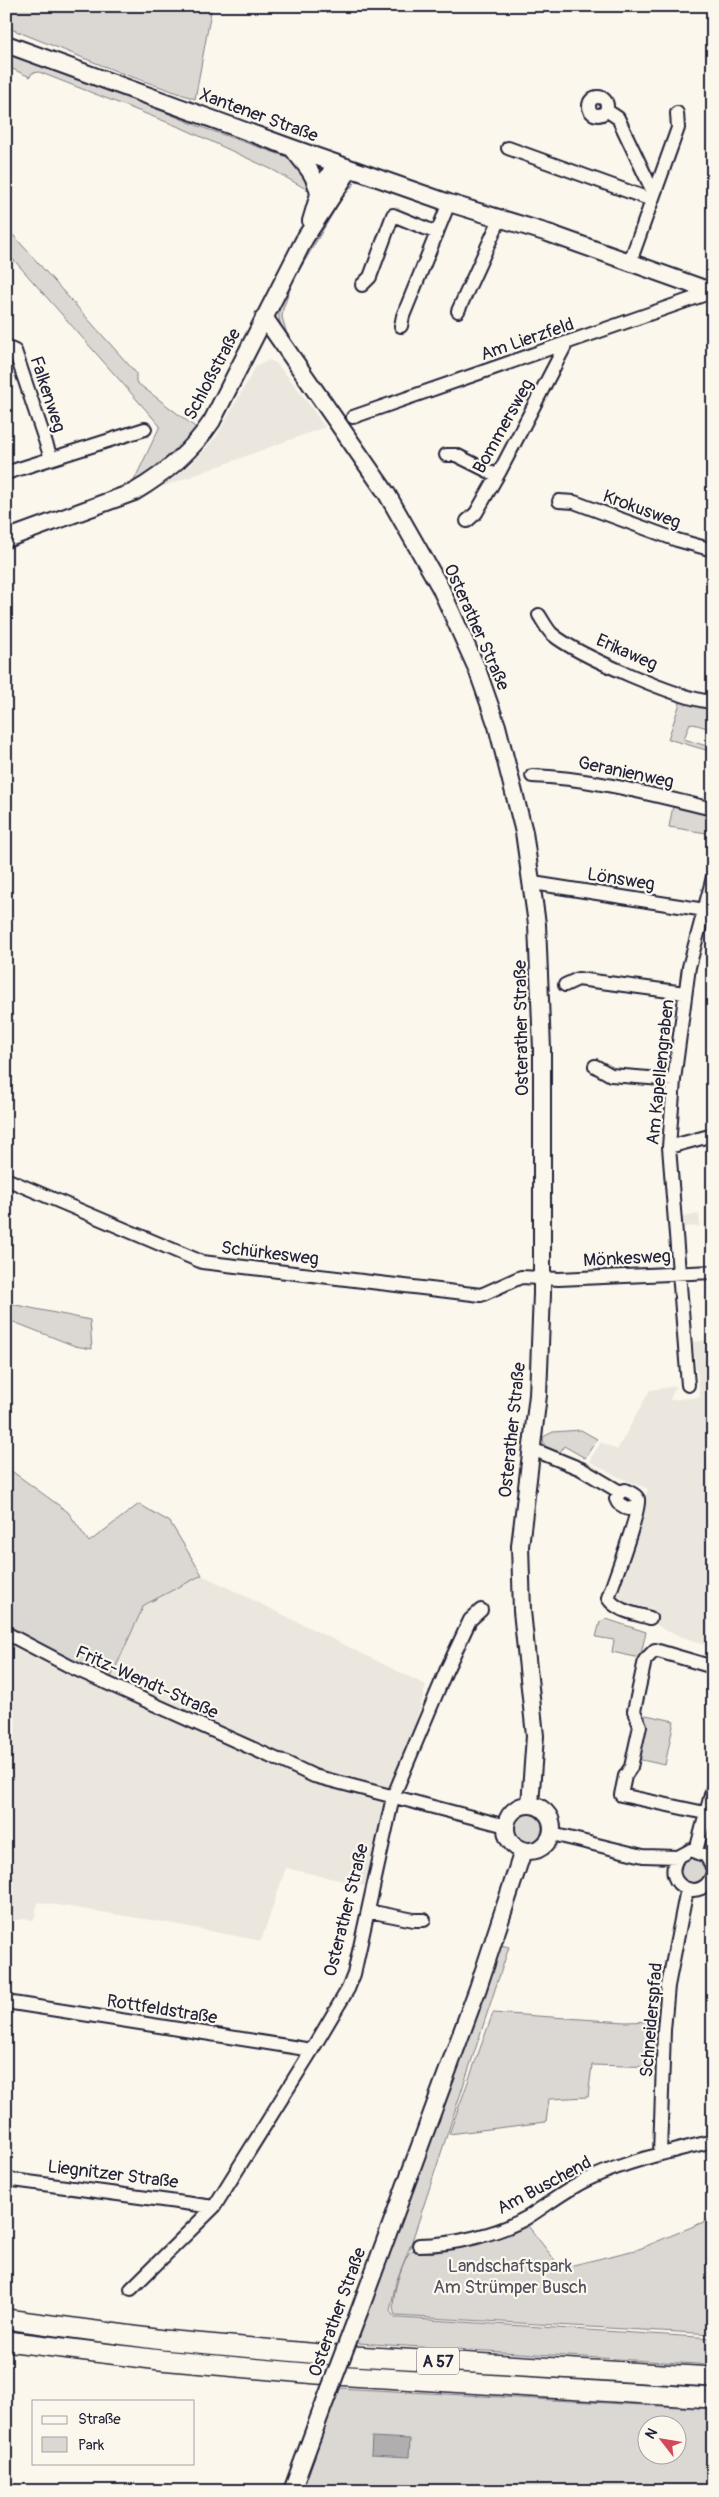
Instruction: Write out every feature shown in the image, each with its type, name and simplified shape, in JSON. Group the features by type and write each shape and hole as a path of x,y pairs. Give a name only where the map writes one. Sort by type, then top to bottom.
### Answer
{"highway":[{"name":"A 57","path":"6,2319 163,2340 320,2354 713,2377"},
{"name":"A 57","path":"6,2341 160,2360 316,2374 713,2398"}],"main road":[{"name":"Xantener Straße","path":"6,44 293,149 449,203 630,262 713,292"},
{"path":"293,149 302,162 311,169 319,194"},
{"name":"Schloßstraße","path":"305,238 319,194 343,166"},
{"name":"Schloßstraße","path":"6,539 134,492 180,460 212,421 343,166"},
{"name":"Osterather Straße","path":"264,317 387,494 425,559 456,619 497,726 514,788 533,883 540,964 542,1277 538,1395 520,1534 519,1578 535,1736 530,1805"},
{"path":"530,1805 538,1807 549,1816 552,1834 549,1841 538,1850 521,1857 510,1842 506,1826 511,1813 523,1806 530,1805"},
{"name":"Osterather Straße","path":"292,2491 478,1988 521,1857"}],"street":[{"path":"606,110 618,118 653,197"},
{"path":"630,262 678,128 677,113"},
{"path":"508,148 653,197"},
{"path":"401,326 403,316 449,203"},
{"path":"362,285 370,277 393,215 437,233"},
{"path":"458,311 500,219"},
{"name":"Am Lierzfeld","path":"353,417 713,292"},
{"name":"Bommersweg","path":"467,521 476,513 500,471 566,344"},
{"name":"Falkenweg","path":"6,346 15,352 51,458"},
{"name":"Falkenweg","path":"6,473 145,429"},
{"path":"446,455 456,455 496,475"},
{"name":"Krokusweg","path":"559,500 574,502 677,540 713,550"},
{"name":"Erikaweg","path":"539,615 552,633 581,651 629,674 713,702"},
{"name":"Geranienweg","path":"532,776 566,777 602,783 713,809"},
{"name":"Am Kapellengraben","path":"688,1385 668,1147 674,1080 689,967 713,877"},
{"name":"Lönsweg","path":"533,883 705,910"},
{"path":"564,985 578,978 685,993"},
{"path":"595,1066 611,1075 674,1080"},
{"path":"668,1147 713,1135"},
{"name":"Schürkesweg","path":"6,1179 202,1262 482,1295 521,1277 542,1277"},
{"name":"Mönkesweg","path":"542,1277 559,1279 713,1272"},
{"path":"532,1449 581,1469 620,1492 616,1499 618,1503 628,1510 636,1507 635,1516 608,1598 612,1604 619,1608 650,1618"},
{"name":"Osterather Straße","path":"131,2289 214,2207 348,1989 354,1974 393,1797 450,1662 470,1620 482,1610"},
{"name":"Fritz-Wendt-Straße","path":"6,1633 69,1666 314,1776 506,1826"},
{"path":"705,1814 621,1795 625,1776 631,1767 640,1726 634,1711 645,1660 655,1650 713,1667"},
{"path":"696,1851 713,1787"},
{"path":"552,1834 643,1856 678,1858"},
{"path":"643,1856 673,1872 677,1882 687,1889 698,1890 712,1877 712,1865 706,1856 696,1851 686,1852 678,1858 673,1872"},
{"name":"Schneiderspfad","path":"660,2154 665,2021 676,1940 687,1889"},
{"path":"368,1911 414,1920 424,1920"},
{"name":"Rottfeldstraße","path":"6,2002 312,2050"},
{"name":"Am Buschend","path":"419,2246 453,2244 498,2229 527,2218 571,2187 586,2180 660,2154 713,2141"},
{"name":"Liegnitzer Straße","path":"6,2179 214,2207"}],"shaded area":[{"path":"269,360 276,363 295,385 325,427 162,487 192,463 217,436 256,366"},
{"path":"699,1214 700,1226 684,1227 681,1217"},
{"path":"713,1340 713,1648 664,1630 642,1613 613,1601 648,1489 618,1477 589,1461 601,1442 617,1450 650,1390 676,1386 670,1400 700,1397 693,1342"},
{"path":"202,1575 426,1685 373,1888 286,1868 261,1941 169,1923 38,1902 34,1920 6,1921 6,1633 108,1684 144,1605"},
{"path":"372,2437 410,2439 409,2457 371,2455"}],"green space":[{"path":"6,6 212,6 195,99 121,73 6,27"},
{"path":"6,52 198,126 290,158 301,165 313,193 273,170 182,128 39,72 32,73 30,77 6,66"},
{"path":"355,183 340,201 293,281 283,309 282,317 287,334 284,334 279,320 279,311 288,282 308,247 349,184"},
{"path":"6,227 136,373 136,382 199,430 177,455 131,487 160,426 6,251"},
{"path":"681,700 713,711 711,729 690,723 684,739 713,748 713,752 668,739"},
{"path":"673,806 713,815 713,834 669,827"},
{"path":"6,1303 90,1320 92,1349 75,1346 6,1319"},
{"path":"581,1430 597,1439 585,1458 564,1446 558,1455 551,1453 545,1447 543,1437 553,1432"},
{"path":"6,1467 68,1512 89,1542 139,1504 170,1522 202,1575 144,1605 108,1684 6,1633"},
{"path":"606,1619 646,1632 640,1658 612,1652 614,1640 596,1637 600,1622"},
{"path":"646,1715 674,1721 665,1765 637,1759"},
{"path":"528,1814 538,1818 542,1828 538,1838 528,1842 518,1838 514,1828 518,1818"},
{"path":"693,1857 702,1861 706,1870 702,1879 693,1883 684,1879 680,1870 684,1861"},
{"path":"501,1945 509,1947 411,2244 396,2282 390,2311 395,2318 713,2338 713,2365 357,2343"},
{"path":"493,2013 625,2022 661,2021 658,2067 592,2065 588,2097 549,2099 546,2122 449,2134"},
{"name":"Landschaftspark Am Strümper Busch","path":"713,2218 713,2334 396,2316 394,2311 394,2295 399,2275 406,2258 414,2249 525,2222 561,2268 639,2249"},
{"path":"339,2388 713,2409 713,2491 300,2491"}]}
